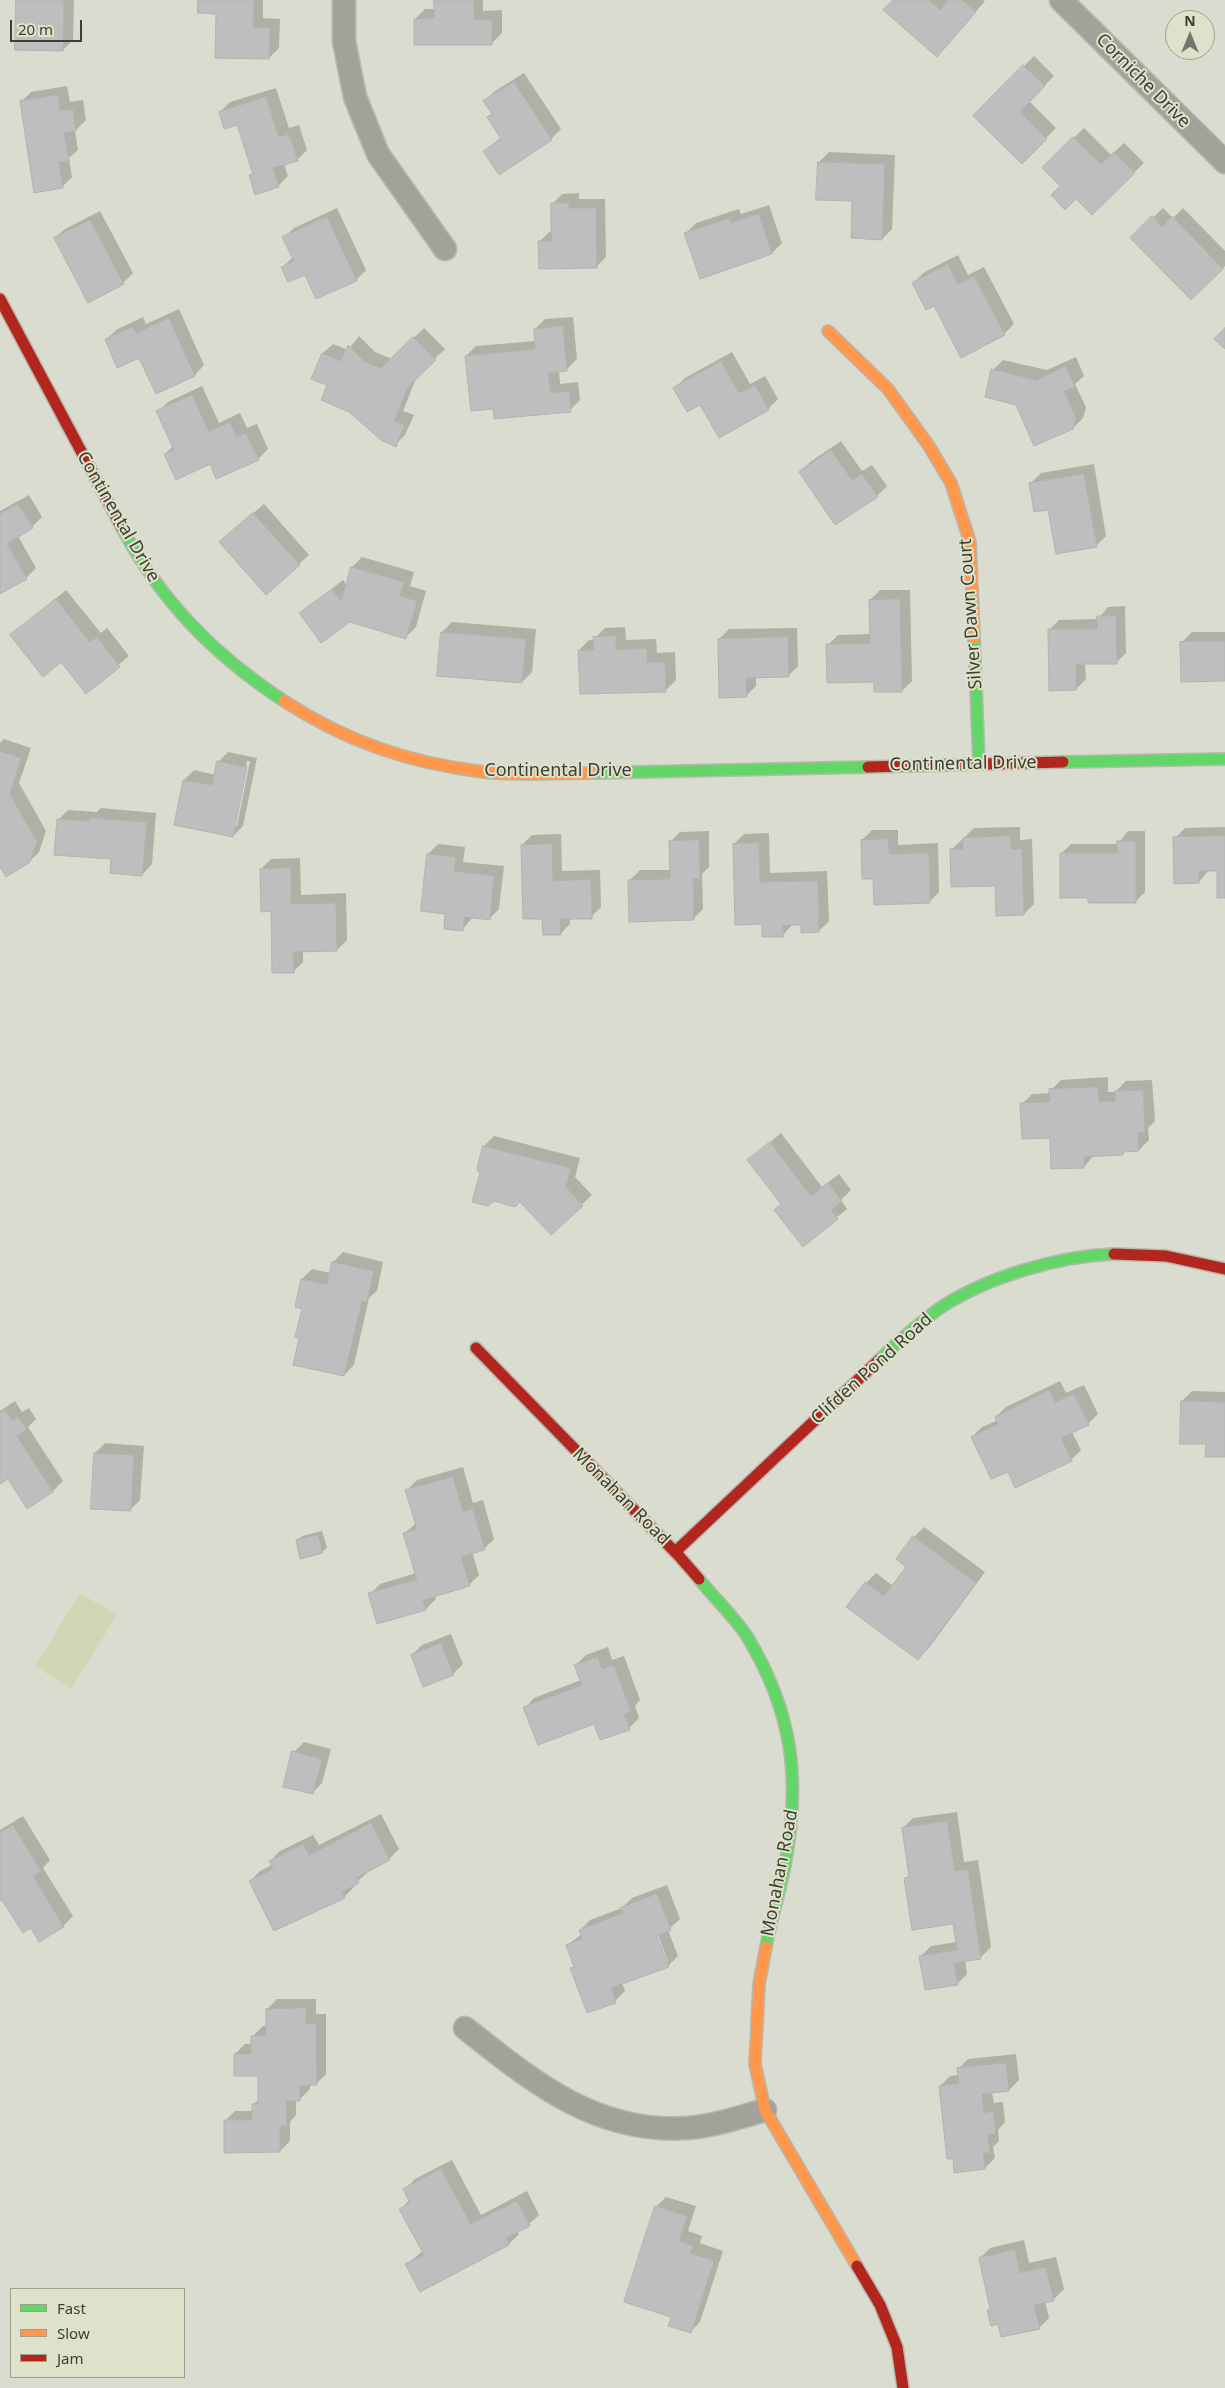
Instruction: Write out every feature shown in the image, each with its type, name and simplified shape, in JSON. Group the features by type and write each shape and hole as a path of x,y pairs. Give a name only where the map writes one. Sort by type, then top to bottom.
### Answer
{"street":[{"path":"344,0 344,41 355,97 378,154 445,249"},
{"name":"Corniche Drive","path":"1061,0 1225,162"},
{"name":"Continental Drive","path":"0,300 132,548 166,598 208,642 255,682 301,712 353,740 415,760 485,772 528,774 1225,759"},
{"name":"Silver Dawn Court","path":"828,331 888,389 929,446 951,483 970,542 979,763"},
{"name":"Clifden Pond Road","path":"676,1552 910,1331 945,1305 968,1293 1016,1273 1056,1262 1100,1254 1148,1254 1203,1262 1225,1269"},
{"name":"Monahan Road","path":"476,1348 676,1552 747,1636 767,1675 784,1719 792,1755 793,1810 785,1866 770,1924 759,1984 755,2064 765,2110 880,2305 897,2346 903,2388"},
{"path":"465,2028 522,2074 567,2102 609,2118 648,2126 688,2128 765,2110"}],"green space":[{"path":"80,1593 117,1615 71,1689 35,1666"}],"building":[{"path":"16,0 64,0 63,51 15,50"},
{"path":"198,0 254,0 253,28 270,28 269,59 215,58 216,14 198,13"},
{"path":"434,0 474,0 474,20 492,20 492,45 414,45 414,19 434,18"},
{"path":"893,0 929,0 940,10 948,0 962,0 976,12 937,57 883,10"},
{"path":"1023,65 1045,86 1020,112 1047,139 1022,164 973,116"},
{"path":"514,82 552,140 499,175 483,151 501,139 487,117 492,114 483,101"},
{"path":"58,95 60,111 73,109 76,131 64,133 69,161 59,162 63,188 34,193 20,101"},
{"path":"266,97 279,137 289,134 298,161 273,168 279,187 255,195 249,175 253,174 237,125 224,129 219,112"},
{"path":"1073,137 1101,164 1114,152 1135,173 1092,215 1076,199 1065,210 1051,195 1060,186 1042,168"},
{"path":"818,162 885,164 882,240 851,238 852,201 816,200"},
{"path":"551,203 569,203 569,208 596,208 597,268 539,269 538,241 551,241"},
{"path":"759,214 772,254 700,279 684,233 729,218 731,223"},
{"path":"1152,216 1162,227 1172,216 1223,269 1191,300 1130,238"},
{"path":"327,217 357,281 316,299 305,275 288,282 281,267 294,261 282,237"},
{"path":"90,220 124,284 88,303 54,238"},
{"path":"948,264 958,284 974,276 1005,335 961,358 934,306 926,310 912,283"},
{"path":"169,318 195,376 156,394 139,358 117,368 105,339 133,327 136,333"},
{"path":"563,326 567,371 548,373 551,393 569,391 571,412 494,419 493,409 471,411 465,356 535,349 534,329"},
{"path":"1225,328 1225,349 1214,339"},
{"path":"413,337 436,360 408,387 394,421 404,425 396,447 381,440 349,412 321,400 327,385 311,379 322,353 341,361 348,345 365,362 381,368"},
{"path":"721,361 739,393 755,385 769,410 719,438 700,405 687,412 673,388"},
{"path":"1066,366 1075,387 1064,391 1076,418 1073,429 1034,446 1016,405 985,397 991,369 1036,380"},
{"path":"192,395 209,432 230,422 237,437 246,433 259,460 216,479 210,464 176,480 164,454 174,450 156,411"},
{"path":"831,450 852,480 862,474 878,497 835,525 799,472"},
{"path":"1084,474 1097,547 1056,554 1048,510 1034,512 1029,483"},
{"path":"18,504 33,528 7,544 27,579 0,594 0,514"},
{"path":"253,513 300,565 266,595 219,542"},
{"path":"351,567 404,582 400,596 417,601 406,639 350,622 321,643 299,613 332,589 341,601"},
{"path":"56,599 90,642 97,637 120,667 86,694 61,662 43,677 10,635"},
{"path":"900,599 902,692 874,692 874,682 827,683 826,644 870,644 869,600"},
{"path":"1097,616 1116,616 1117,664 1076,664 1076,690 1049,691 1048,629 1097,629"},
{"path":"441,632 526,639 522,683 437,676"},
{"path":"616,636 616,650 647,648 647,662 665,662 666,692 580,694 578,650 594,650 593,637"},
{"path":"788,637 789,677 746,678 747,697 719,698 718,639"},
{"path":"1225,641 1225,681 1181,682 1180,642"},
{"path":"0,751 21,758 10,794 37,842 29,863 6,877 0,867"},
{"path":"217,761 247,767 233,837 174,825 183,780 212,785"},
{"path":"89,818 147,822 142,876 110,873 111,859 54,855 57,819 89,821"},
{"path":"1010,836 1011,849 1022,849 1024,915 996,916 995,886 951,887 950,849 963,849 963,838"},
{"path":"1225,836 1225,898 1217,898 1217,871 1199,871 1199,883 1174,884 1173,837"},
{"path":"888,839 889,854 929,853 930,903 874,905 873,879 862,879 861,840"},
{"path":"699,840 700,879 693,879 694,920 629,922 628,880 670,879 669,841"},
{"path":"1117,841 1136,841 1136,903 1088,903 1088,898 1060,898 1060,853 1117,853"},
{"path":"759,843 760,882 818,881 819,932 801,933 801,925 783,925 783,937 762,937 762,924 735,925 733,844"},
{"path":"552,844 553,881 591,879 592,919 560,919 561,935 543,935 542,919 523,919 521,845"},
{"path":"427,854 456,857 454,871 494,876 490,920 464,917 463,931 444,929 445,914 421,911"},
{"path":"291,868 291,904 336,903 337,951 293,952 294,973 272,973 271,911 261,912 260,869"},
{"path":"1098,1087 1099,1102 1115,1101 1115,1091 1143,1090 1145,1132 1138,1133 1139,1151 1123,1152 1123,1155 1084,1157 1084,1168 1051,1169 1050,1138 1022,1139 1020,1103 1050,1102 1049,1089"},
{"path":"770,1142 811,1196 828,1183 842,1201 831,1210 838,1219 803,1247 774,1210 781,1204 747,1160"},
{"path":"483,1146 571,1168 566,1187 583,1206 551,1235 520,1202 515,1207 494,1201 488,1206 472,1202 480,1173 477,1170"},
{"path":"332,1262 374,1271 367,1302 362,1301 344,1376 293,1365 299,1338 295,1337 302,1309 295,1307 301,1279 327,1284"},
{"path":"1049,1390 1055,1402 1074,1394 1089,1425 1061,1438 1072,1461 1015,1488 1008,1472 991,1479 971,1437 998,1424 995,1417"},
{"path":"1181,1401 1225,1402 1225,1457 1205,1457 1206,1444 1180,1444"},
{"path":"5,1410 12,1421 18,1417 27,1429 17,1436 53,1492 27,1509 8,1479 0,1484 0,1413"},
{"path":"94,1453 134,1455 131,1511 91,1509"},
{"path":"453,1477 463,1512 473,1509 485,1550 461,1557 470,1586 423,1600 426,1610 377,1624 368,1593 417,1580 403,1533 417,1529 405,1490"},
{"path":"318,1535 323,1553 300,1559 296,1540"},
{"path":"913,1536 976,1583 918,1660 846,1607 865,1582 884,1596 906,1567 896,1559"},
{"path":"441,1643 454,1675 423,1687 411,1655"},
{"path":"598,1657 602,1669 614,1665 631,1711 624,1714 630,1730 600,1740 594,1724 538,1745 523,1707 582,1685 574,1665"},
{"path":"292,1751 322,1759 313,1794 283,1787"},
{"path":"947,1821 955,1871 968,1869 981,1959 954,1963 958,1985 925,1990 919,1956 957,1950 953,1924 912,1930 904,1878 909,1877 902,1828"},
{"path":"371,1823 390,1860 356,1878 359,1883 342,1892 345,1898 274,1931 249,1881 273,1869 269,1861 303,1844 309,1855"},
{"path":"13,1825 41,1871 33,1876 64,1927 39,1942 31,1928 23,1933 2,1900 0,1901 0,1833"},
{"path":"657,1894 671,1930 657,1936 669,1967 611,1988 616,2003 587,2013 570,1968 574,1967 566,1945 582,1939 579,1930 623,1913 620,1908"},
{"path":"306,2008 306,2024 316,2024 317,2085 300,2086 300,2101 286,2101 287,2126 280,2126 280,2152 224,2153 224,2120 252,2120 252,2104 258,2104 258,2076 234,2076 234,2054 251,2054 251,2036 266,2035 266,2009"},
{"path":"1006,2063 1009,2091 982,2094 984,2113 993,2111 996,2134 988,2135 990,2153 983,2153 985,2169 954,2173 953,2159 947,2159 939,2086 959,2083 957,2068"},
{"path":"441,2169 471,2224 517,2201 530,2226 506,2238 509,2245 420,2292 405,2264 424,2255 399,2209 410,2203 403,2189"},
{"path":"655,2206 687,2216 679,2241 693,2246 690,2253 714,2261 691,2333 668,2326 671,2317 624,2302"},
{"path":"1015,2250 1020,2273 1046,2267 1054,2301 1034,2305 1040,2329 1001,2337 998,2324 991,2326 987,2310 990,2309 979,2258"}],"traffic: fast":[{"path":"122,528 137,555 154,579 191,625 235,665 284,701"},
{"path":"974,638 979,763"},
{"path":"1063,762 1225,759"},
{"path":"592,773 868,767"},
{"path":"879,1360 934,1312 982,1285 1049,1263 1114,1254"},
{"path":"699,1579 731,1615 748,1638 775,1693 784,1720 792,1776 790,1834 783,1875 766,1947"}],"traffic: slow":[{"path":"828,331 888,389 929,446 951,483 970,542 974,638"},
{"path":"284,701 331,728 355,739 379,749 430,763 498,773 592,773"},
{"path":"766,1947 759,1984 755,2064 765,2110 857,2266"}],"traffic: jam":[{"path":"0,299 122,528"},
{"path":"868,767 1063,762"},
{"path":"1114,1254 1166,1256 1225,1269"},
{"path":"476,1348 679,1556 699,1579"},
{"path":"675,1552 879,1360"},
{"path":"857,2266 880,2305 897,2347 903,2388"}]}
